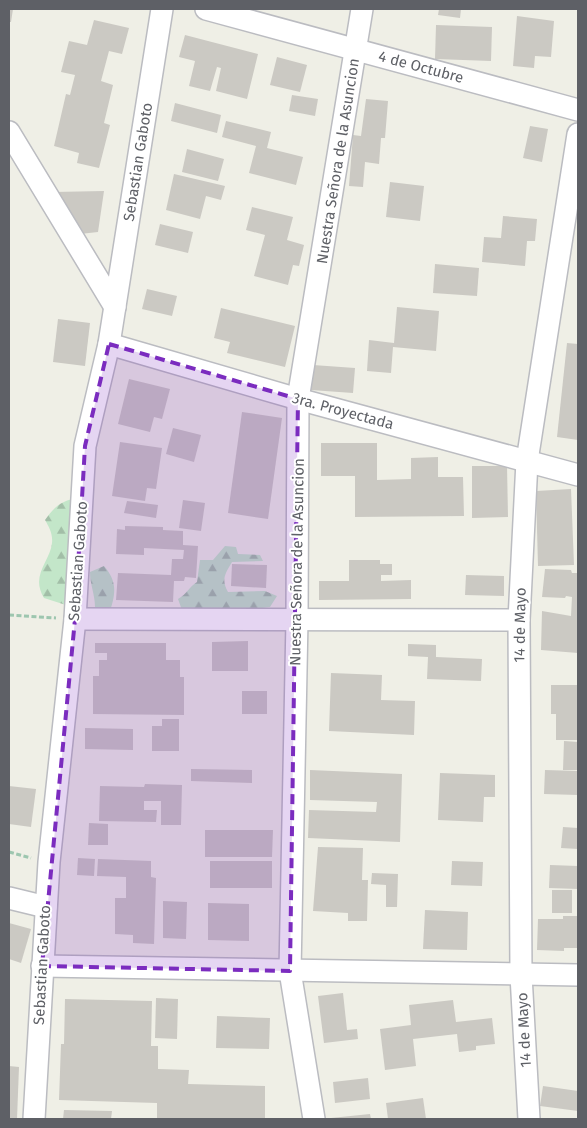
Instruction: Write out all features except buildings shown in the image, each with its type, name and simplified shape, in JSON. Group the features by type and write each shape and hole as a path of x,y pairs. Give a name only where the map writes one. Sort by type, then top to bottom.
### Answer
{"street":[{"name":"Sebastian Gaboto","path":"34,1119 46,907 75,619 85,446 109,344 162,9"},
{"name":"4 de Octubre","path":"206,9 578,110"},
{"name":"Nuestra Señora de la Asuncion","path":"314,1119 290,971 297,620 298,399 362,9"},
{"path":"9,132 115,307"},
{"name":"14 de Mayo","path":"529,1119 521,975 519,620 527,461 578,134"},
{"name":"3ra. Proyectada","path":"109,344 298,399 578,475"},
{"path":"75,619 519,620"},
{"path":"9,898 46,907"},
{"path":"42,966 578,975"}],"path":[{"path":"9,615 75,619"}],"highlighted area":[{"path":"109,344 298,399 290,971 42,966 75,619 85,446"}],"green space":[{"path":"79,498 69,606 44,598 39,582 52,543 51,534 45,520 59,504"},
{"path":"225,546 236,547 238,554 260,555 263,561 232,562 224,580 228,592 265,591 277,596 270,607 249,610 182,610 178,599 197,582 200,560 213,560"},
{"path":"104,566 111,577 114,587 110,611 101,611 95,607 91,581 90,572"}]}
